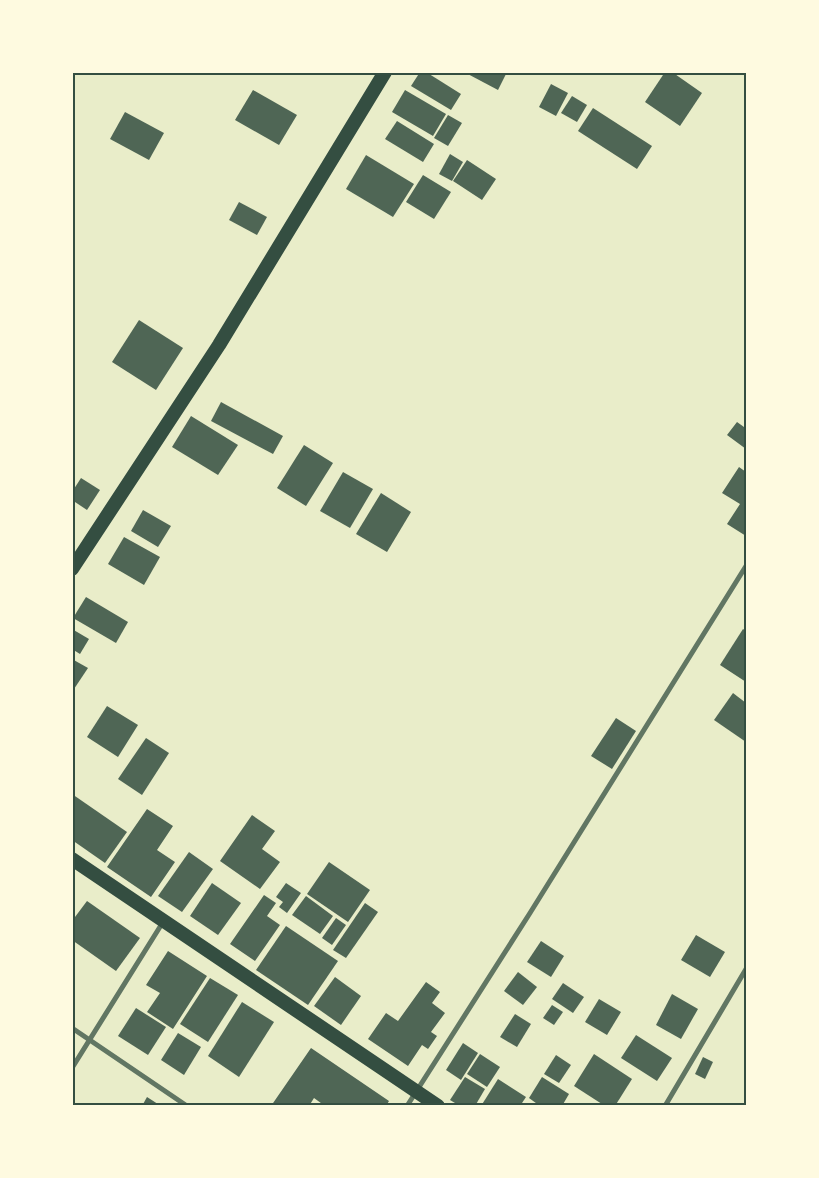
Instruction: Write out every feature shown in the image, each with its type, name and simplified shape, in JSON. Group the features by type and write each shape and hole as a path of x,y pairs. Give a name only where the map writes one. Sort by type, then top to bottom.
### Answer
{"highway":[{"path":"72,569 219,344 385,72"},
{"path":"72,859 438,1106"}],"street":[{"path":"406,1106 530,913 746,566"},
{"path":"72,1068 164,920"},
{"path":"665,1106 746,969"},
{"path":"72,1028 187,1106"}],"building":[{"path":"420,72 426,72 461,94 451,110 411,86"},
{"path":"464,72 507,72 498,90"},
{"path":"665,72 672,72 702,93 680,126 645,102"},
{"path":"551,84 568,93 556,116 539,107"},
{"path":"253,90 297,115 279,145 235,120"},
{"path":"405,90 446,114 433,136 392,112"},
{"path":"572,96 587,105 577,122 561,113"},
{"path":"593,108 652,146 637,169 578,131"},
{"path":"125,112 164,133 149,160 110,139"},
{"path":"448,115 462,123 448,146 434,138"},
{"path":"397,121 434,144 423,162 385,139"},
{"path":"450,154 463,162 452,181 439,174"},
{"path":"366,155 414,184 393,217 346,189"},
{"path":"467,160 496,179 482,200 453,181"},
{"path":"423,175 451,192 434,219 406,202"},
{"path":"239,202 267,217 257,235 229,220"},
{"path":"139,320 183,348 156,390 112,362"},
{"path":"221,402 283,436 273,454 211,421"},
{"path":"191,416 238,445 218,475 172,447"},
{"path":"737,422 744,427 746,423 746,449 727,435"},
{"path":"304,445 333,463 306,506 277,488"},
{"path":"739,467 746,472 746,536 727,524 740,504 722,493"},
{"path":"343,472 373,489 350,528 320,511"},
{"path":"81,478 100,490 87,510 72,500 72,492"},
{"path":"381,493 411,512 387,552 356,534"},
{"path":"143,510 171,526 158,547 131,531"},
{"path":"124,537 160,557 144,585 108,564"},
{"path":"86,597 128,622 116,643 73,618"},
{"path":"72,629 89,639 80,654 72,649"},
{"path":"743,629 746,631 746,682 720,665"},
{"path":"72,659 88,668 72,692"},
{"path":"733,693 746,703 746,742 714,720"},
{"path":"107,706 138,725 118,757 87,737"},
{"path":"616,718 636,731 612,769 591,756"},
{"path":"146,738 169,753 142,795 118,779"},
{"path":"72,794 127,832 105,863 72,840"},
{"path":"147,809 173,826 157,850 175,862 151,897 107,867"},
{"path":"252,815 275,831 262,849 280,862 260,889 220,861"},
{"path":"189,852 213,869 182,912 158,896"},
{"path":"329,862 370,890 348,922 307,894"},
{"path":"212,883 241,903 218,935 190,916"},
{"path":"286,883 301,893 287,913 279,907 283,902 276,897"},
{"path":"264,895 276,903 267,916 280,925 255,961 230,944"},
{"path":"306,896 333,916 320,934 292,915"},
{"path":"87,901 140,938 116,971 72,940 72,921"},
{"path":"365,903 378,912 346,958 333,950"},
{"path":"336,918 346,925 332,945 322,938"},
{"path":"286,926 338,961 308,1005 256,970"},
{"path":"696,935 725,952 710,977 681,960"},
{"path":"541,941 564,956 551,977 527,962"},
{"path":"168,951 207,976 173,1029 147,1012 160,993 146,985"},
{"path":"518,972 537,987 523,1005 504,991"},
{"path":"335,977 361,996 341,1025 314,1006"},
{"path":"210,978 238,995 208,1042 180,1024"},
{"path":"426,982 440,992 432,1003 445,1013 431,1032 437,1036 428,1049 422,1045 408,1066 368,1039 386,1013 398,1021"},
{"path":"563,983 584,997 573,1013 552,999"},
{"path":"672,994 698,1009 681,1039 656,1025"},
{"path":"599,999 621,1012 607,1035 585,1022"},
{"path":"242,1002 274,1022 239,1077 208,1056"},
{"path":"552,1005 563,1012 554,1025 543,1018"},
{"path":"136,1008 166,1027 148,1055 118,1036"},
{"path":"515,1014 531,1024 517,1047 500,1037"},
{"path":"178,1033 201,1047 184,1075 161,1060"},
{"path":"636,1035 672,1058 657,1081 621,1058"},
{"path":"463,1043 478,1053 461,1080 446,1070"},
{"path":"311,1048 389,1101 386,1106 325,1106 314,1098 309,1106 271,1106"},
{"path":"480,1054 500,1067 487,1087 467,1074"},
{"path":"594,1054 632,1079 615,1106 605,1106 574,1086"},
{"path":"556,1055 571,1065 559,1083 544,1074"},
{"path":"703,1057 713,1062 705,1079 695,1074"},
{"path":"465,1077 485,1089 475,1106 460,1106 450,1100"},
{"path":"542,1077 569,1094 562,1106 540,1106 529,1098"},
{"path":"498,1079 526,1097 520,1106 481,1106"},
{"path":"147,1097 161,1106 142,1106"}]}
